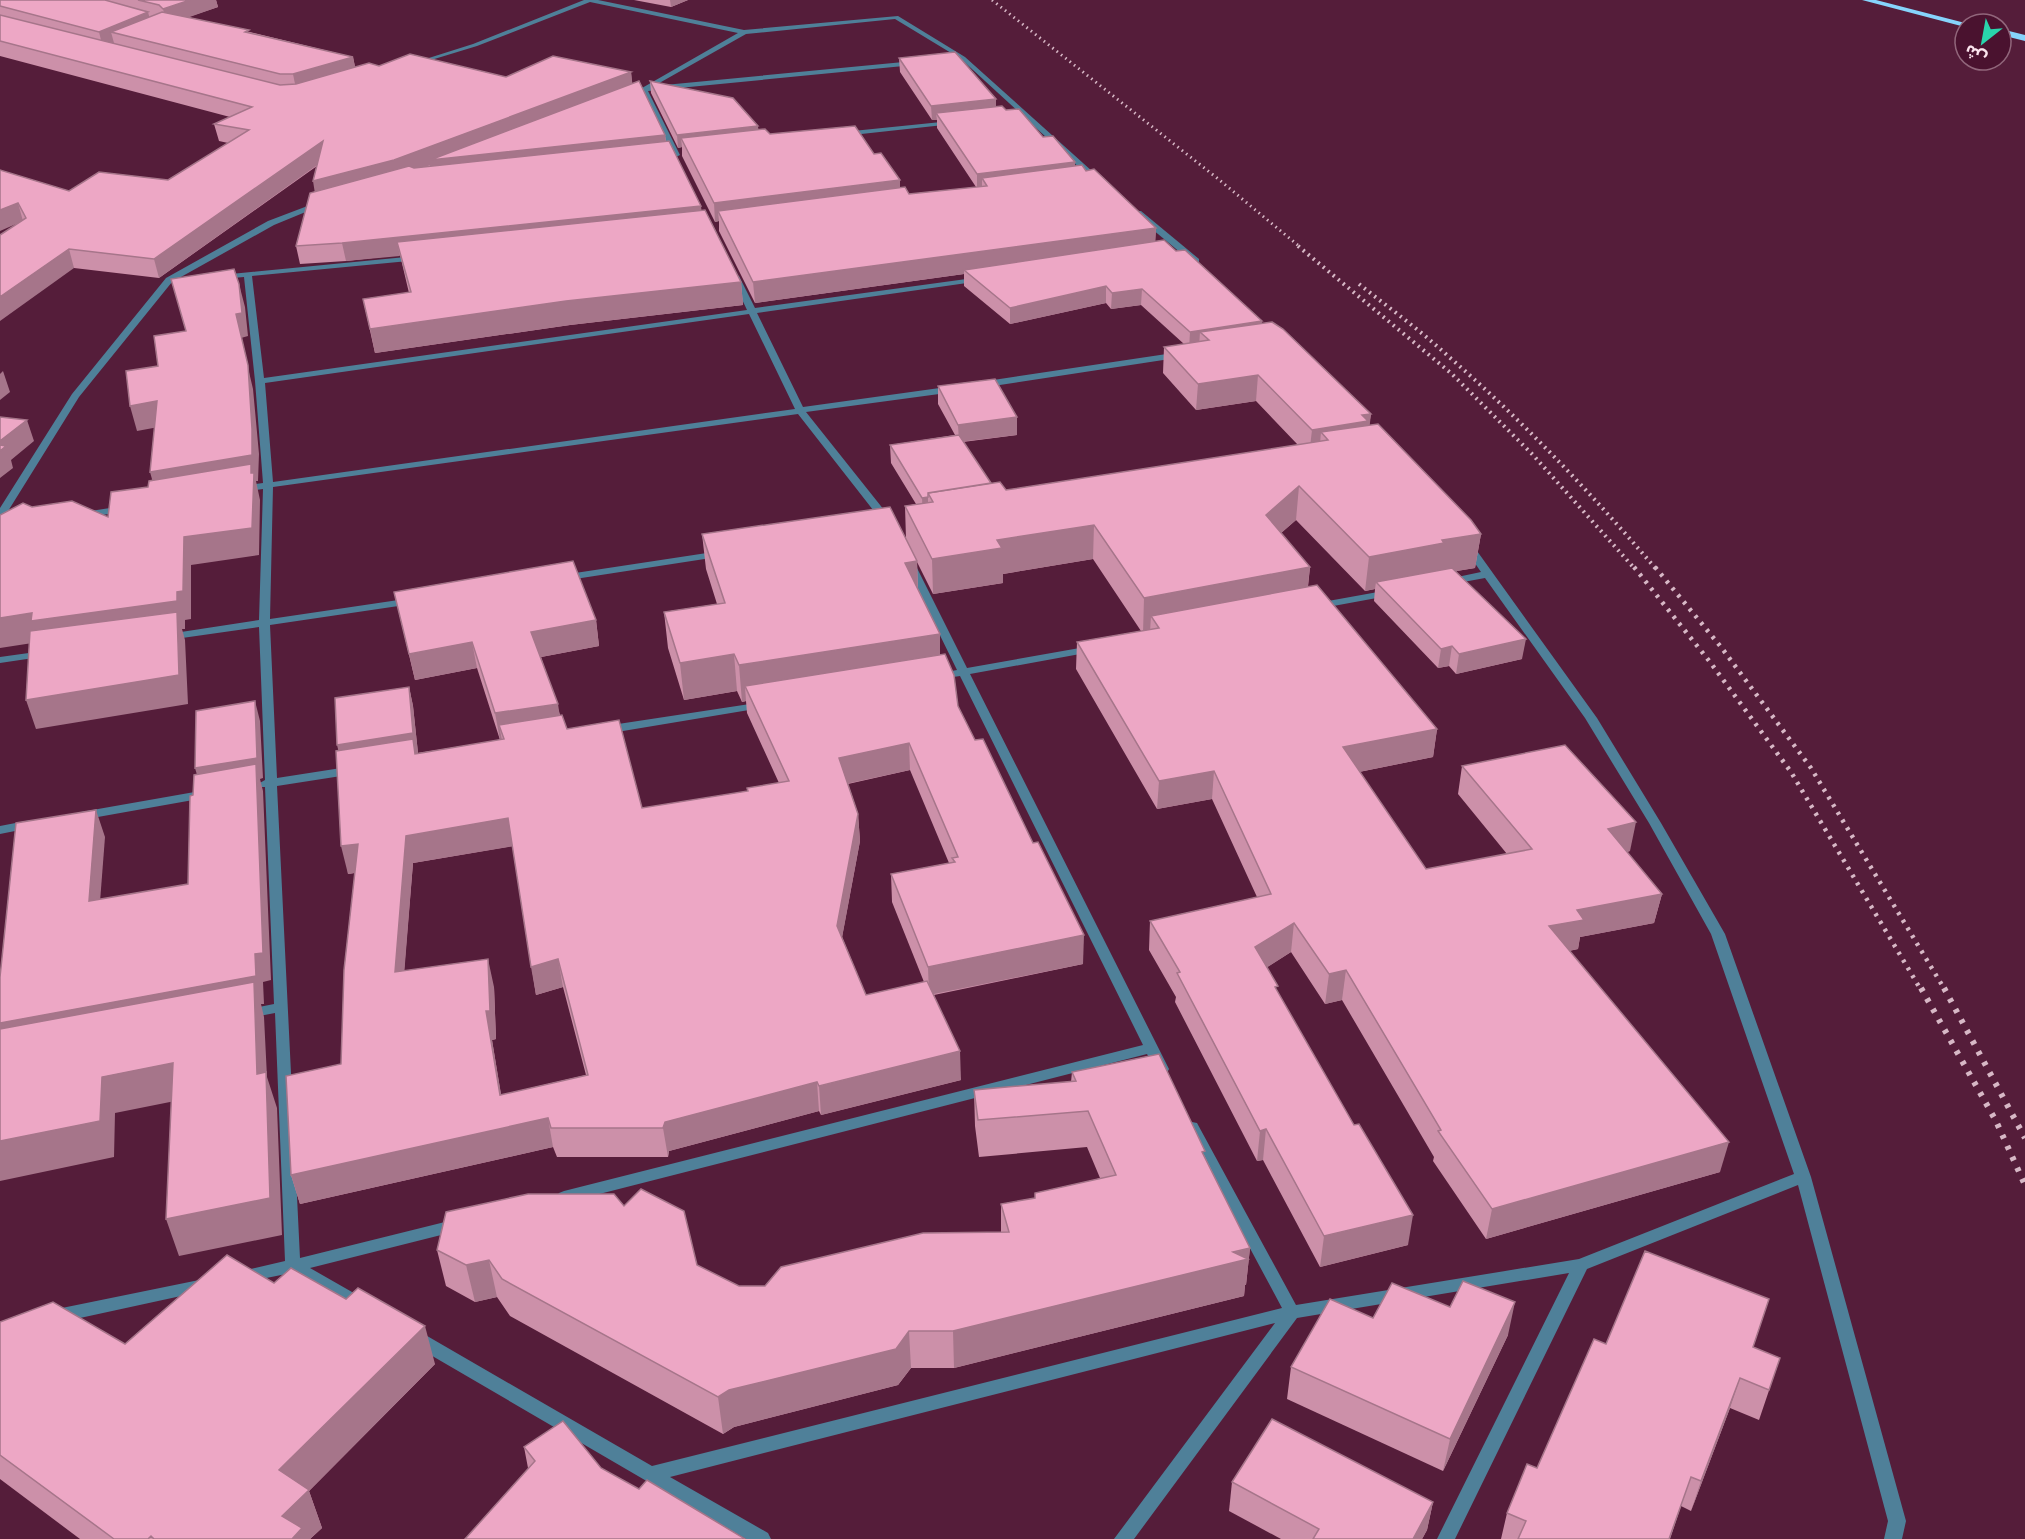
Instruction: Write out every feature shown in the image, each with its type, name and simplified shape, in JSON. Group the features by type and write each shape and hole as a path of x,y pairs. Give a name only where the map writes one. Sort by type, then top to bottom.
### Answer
{"highway":[{"path":"1866,0 1953,21"}],"street":[{"path":"408,66 475,45 589,0 744,32 896,17 963,58 1100,183 1084,181"},
{"path":"621,98 644,89 744,32"},
{"path":"952,59 963,58"},
{"path":"644,89 928,61"},
{"path":"644,89 676,156"},
{"path":"1014,116 1025,114"},
{"path":"838,135 955,122"},
{"path":"0,516 75,396 169,280 271,223 330,201"},
{"path":"1131,207 1183,248 1207,271"},
{"path":"1171,250 1183,248"},
{"path":"214,278 426,257"},
{"path":"732,270 801,412 895,533 1167,1080"},
{"path":"248,276 260,381 268,484 264,624 293,1266"},
{"path":"260,381 753,313 985,278"},
{"path":"169,280 192,279"},
{"path":"233,490 801,412 1186,354"},
{"path":"70,518 128,508"},
{"path":"1460,536 1591,718 1655,823 1718,934 1803,1177 1897,1521 1893,1539"},
{"path":"548,580 726,553"},
{"path":"1430,585 1488,574"},
{"path":"1302,609 1407,590"},
{"path":"160,639 418,601"},
{"path":"930,678 1105,646"},
{"path":"0,660 57,652"},
{"path":"589,732 777,702"},
{"path":"248,787 366,768"},
{"path":"71,817 224,791"},
{"path":"0,830 47,821"},
{"path":"235,1016 282,1007"},
{"path":"548,1201 1150,1048"},
{"path":"1184,1112 1292,1312"},
{"path":"651,1474 1292,1312 1581,1265 1803,1177"},
{"path":"35,1321 293,1266 467,1222"},
{"path":"1446,1539 1581,1265"},
{"path":"293,1266 375,1314"},
{"path":"1123,1539 1292,1312"},
{"path":"406,1331 762,1539"}],"building":[{"path":"0,0 105,0 148,12 99,32 0,6"},
{"path":"138,0 190,0 163,9 159,5"},
{"path":"162,12 249,30 245,32 353,57 293,74 280,74 111,32"},
{"path":"0,15 280,85 296,84 369,63 379,66 410,54 506,77 553,56 631,72 394,160 313,181 323,141 154,259 69,249 0,297 0,235 26,218 18,203 0,210 0,170 69,191 99,172 168,180 249,130 214,124 252,107 0,41"},
{"path":"955,52 996,99 931,106 899,58"},
{"path":"639,81 665,135 430,160"},
{"path":"650,81 733,98 758,126 677,135"},
{"path":"1002,106 1006,110 1019,109 1043,137 1053,136 1075,162 977,174 936,113"},
{"path":"855,126 874,154 881,153 900,180 714,203 681,138 765,129 770,134"},
{"path":"669,141 701,206 296,246 310,193 409,166 414,168"},
{"path":"1082,165 1086,171 1094,169 1156,228 753,282 718,211 905,187 909,194 987,186 982,178"},
{"path":"705,210 741,282 566,301 370,329 363,299 411,292 397,242"},
{"path":"1164,240 1176,251 1185,250 1262,321 1190,332 1142,289 1112,293 1106,286 1010,308 964,270"},
{"path":"234,269 239,284 242,313 236,314 248,365 252,455 150,472 157,401 130,406 126,371 158,366 154,336 186,331 171,279"},
{"path":"1272,322 1283,329 1371,414 1362,415 1368,421 1312,430 1258,375 1198,384 1164,347 1209,340 1200,332"},
{"path":"995,379 1017,417 958,425 938,386"},
{"path":"0,417 27,420 0,441"},
{"path":"1378,424 1471,520 1481,534 1442,540 1444,543 1369,557 1299,486 1266,515 1310,567 1144,598 1094,525 997,540 1002,548 932,559 905,506 933,502 928,493 1000,482 1006,490 1328,440 1321,432"},
{"path":"959,435 991,483 928,493 928,497 922,498 890,445"},
{"path":"251,464 251,473 254,473 252,528 184,537 183,591 177,592 177,601 31,621 32,613 0,618 0,515 23,503 32,507 72,501 108,517 111,492 148,487 149,481"},
{"path":"890,507 917,561 905,563 940,634 739,665 734,654 680,663 664,612 725,603 702,534"},
{"path":"573,561 596,620 531,632 558,704 495,713 472,642 409,654 394,592"},
{"path":"1452,568 1526,639 1459,654 1452,646 1441,649 1376,582"},
{"path":"1317,585 1437,729 1343,747 1426,869 1532,849 1462,766 1565,745 1636,822 1608,829 1662,894 1577,910 1584,920 1549,926 1729,1142 1492,1209 1438,1131 1441,1130 1346,970 1329,974 1294,923 1255,947 1278,986 1275,987 1354,1125 1359,1124 1413,1215 1324,1236 1266,1129 1260,1131 1177,973 1180,972 1150,921 1271,894 1214,771 1159,781 1077,642 1159,628 1151,616"},
{"path":"177,612 179,675 26,700 30,631"},
{"path":"945,654 954,675 958,706 975,740 983,739 1033,843 1038,842 1084,935 928,967 891,874 955,862 952,858 958,857 909,743 839,758 858,814 837,926 866,995 927,981 960,1051 819,1086 817,1082 665,1122 663,1128 551,1128 548,1118 291,1175 286,1076 341,1064 344,970 358,844 341,846 336,751 413,739 415,754 504,739 499,725 562,715 567,729 619,720 642,808 748,791 747,788 789,781 745,686","holes":["508,818 531,967 558,959 588,1075 500,1095 486,1011 490,1011 488,959 395,972 406,836"]},
{"path":"409,687 413,733 337,745 335,698"},
{"path":"255,701 257,758 195,768 196,711"},
{"path":"256,764 263,953 255,954 256,976 0,1023 0,977 16,823 96,810 89,901 188,884 190,796 193,795 194,775"},
{"path":"254,982 257,1074 266,1072 270,1198 166,1219 173,1063 102,1077 100,1121 0,1141 0,1029"},
{"path":"1159,1054 1205,1151 1202,1152 1250,1248 1233,1252 1248,1259 953,1331 909,1331 896,1349 729,1390 718,1397 502,1279 489,1260 466,1265 437,1250 446,1212 528,1194 614,1194 624,1206 641,1189 684,1211 697,1265 739,1286 765,1286 781,1267 923,1233 1009,1232 1001,1204 1035,1198 1035,1193 1116,1175 1088,1111 978,1120 974,1090 1076,1081 1072,1072"},
{"path":"1645,1251 1769,1299 1753,1347 1780,1358 1769,1390 1740,1378 1701,1481 1691,1477 1669,1539 1518,1539 1526,1521 1507,1513 1527,1464 1537,1468 1594,1339 1606,1344"},
{"path":"227,1255 274,1283 291,1268 346,1299 358,1288 425,1326 279,1470 309,1490 282,1516 302,1528 292,1539 154,1539 151,1536 148,1539 114,1539 0,1455 0,1322 53,1302 125,1344"},
{"path":"1463,1281 1515,1302 1450,1439 1291,1367 1330,1299 1373,1318 1392,1283 1450,1307"},
{"path":"1272,1419 1433,1502 1413,1539 1313,1539 1319,1529 1232,1482"},
{"path":"563,1421 601,1468 639,1489 647,1480 745,1539 465,1539 535,1461 524,1447"}],"railway":[{"path":"992,0 1217,178 1300,247"},
{"path":"1298,246 1452,374 1533,455 1635,569"},
{"path":"1359,284 1426,337 1503,406 1582,486 1656,569"},
{"path":"1634,567 1710,662 1791,772 1921,990"},
{"path":"1655,567 1721,647 1811,768 1945,990"},
{"path":"1921,988 1996,1121 2025,1185"},
{"path":"1944,988 2025,1138"}]}
